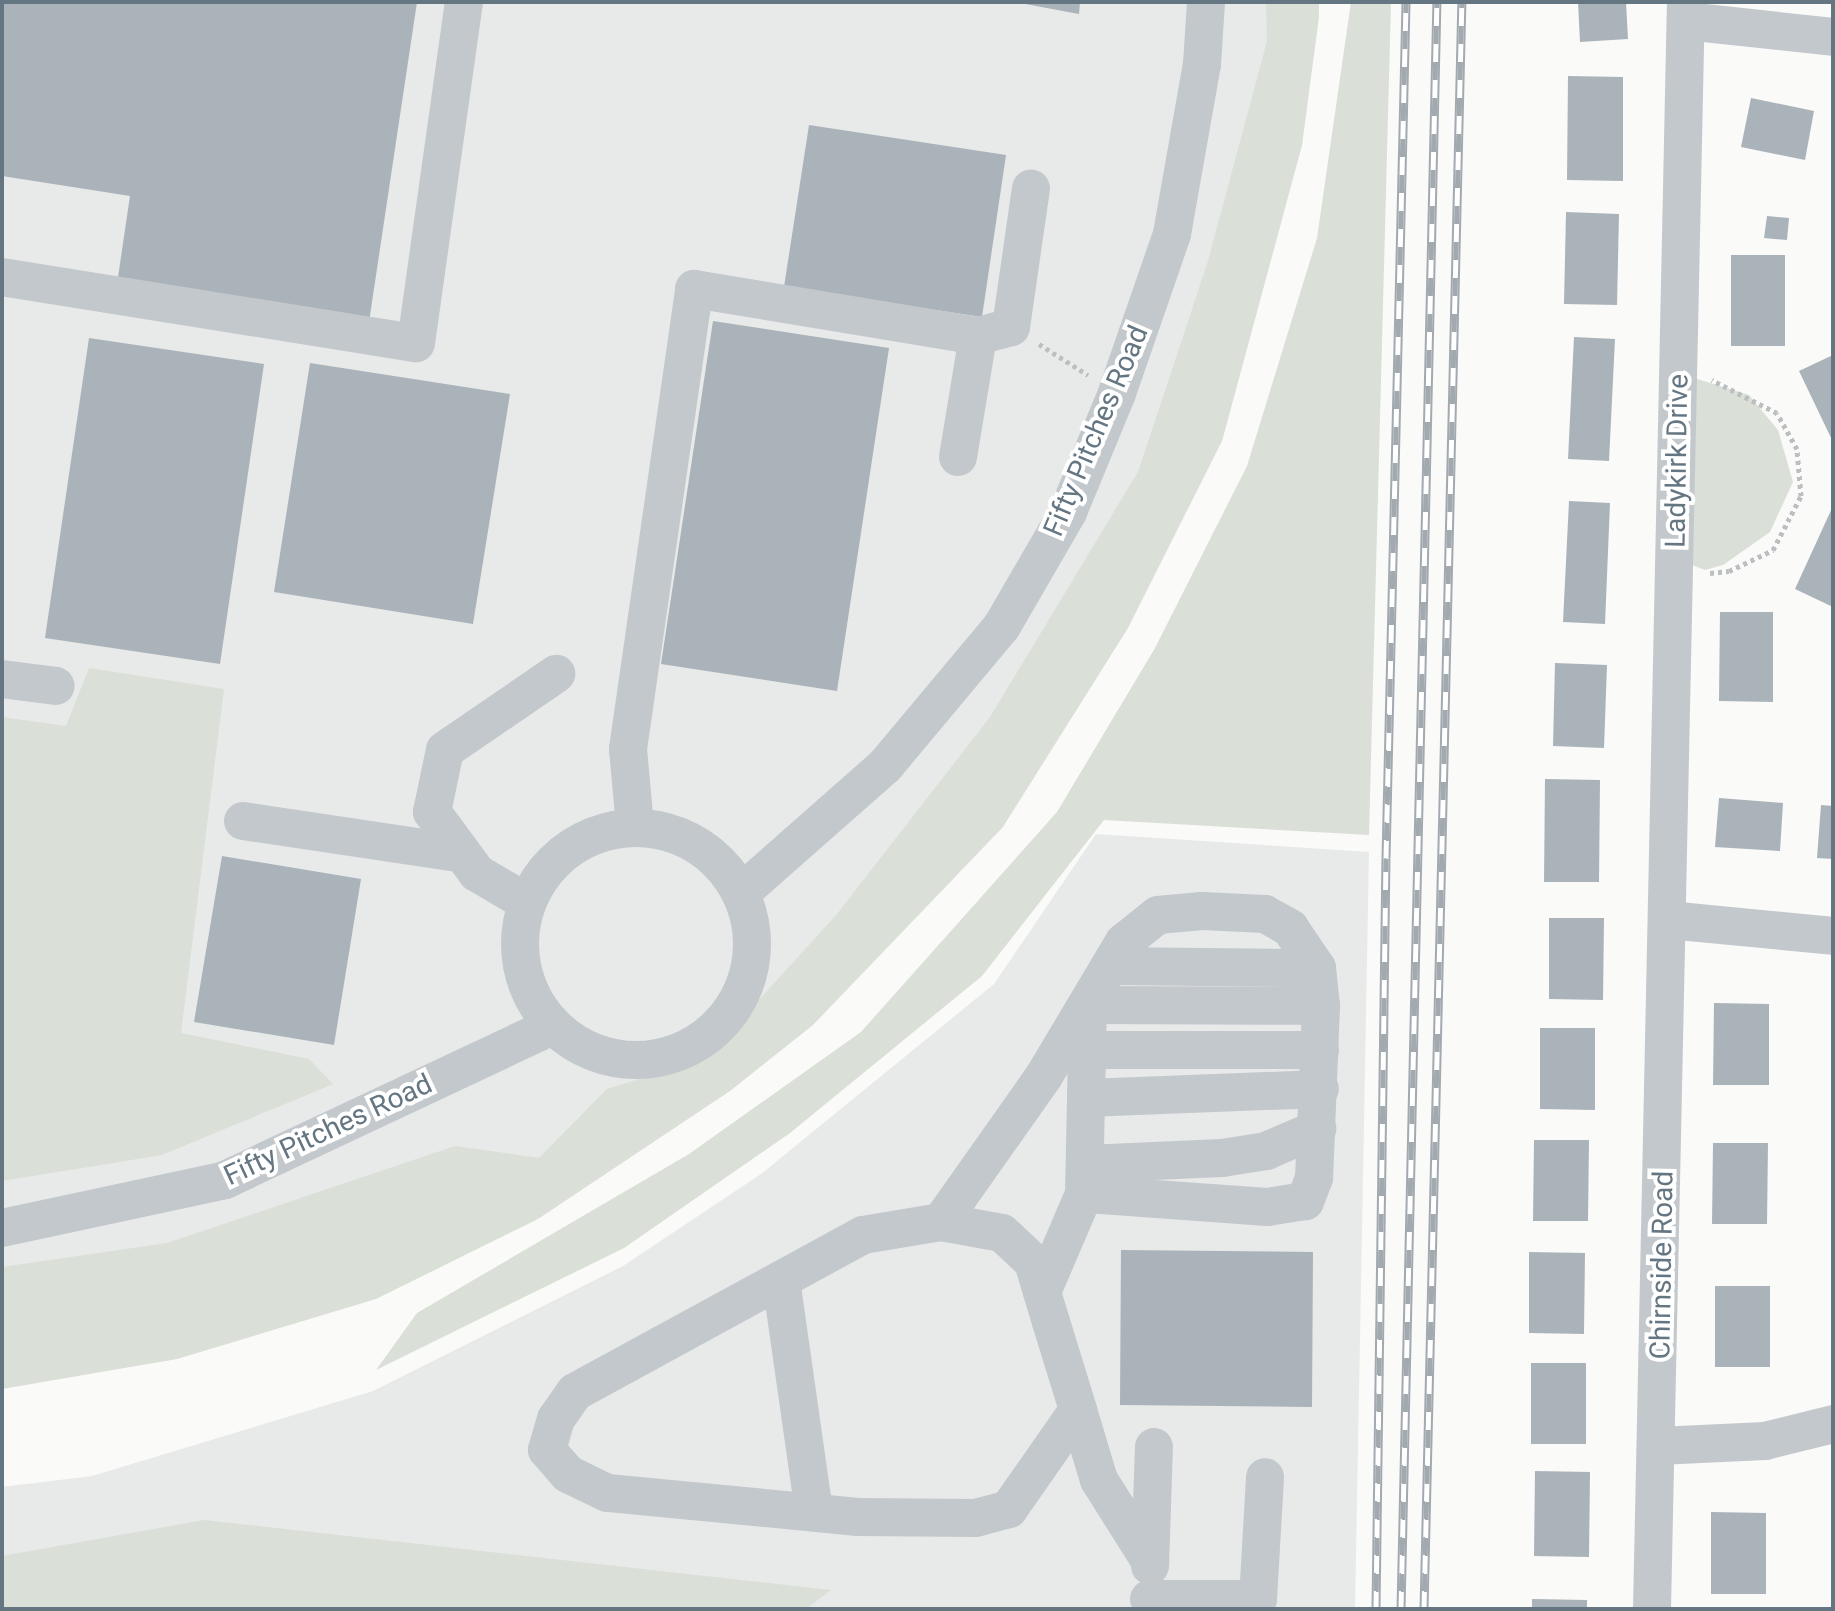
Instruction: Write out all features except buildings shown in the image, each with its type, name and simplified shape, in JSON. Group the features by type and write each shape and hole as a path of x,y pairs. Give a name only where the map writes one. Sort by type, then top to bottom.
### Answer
{"street":[{"path":"2,277 416,343 464,2"},
{"name":"Fifty Pitches Road","path":"742,892 885,766 1002,626 1068,512 1117,393 1172,234 1202,64 1206,2"},
{"path":"1686,11 1833,37"},
{"name":"Ladykirk Drive","path":"1668,920 1686,11"},
{"path":"958,457 1031,188"},
{"path":"635,826 628,749 694,289 994,332"},
{"path":"526,902 477,873 432,812 445,750 556,674"},
{"path":"2,679 56,686"},
{"path":"243,821 463,854"},
{"path":"635,826 675,833 706,852 742,892 753,932 753,961 740,1000 719,1028 685,1051 662,1059 605,1058 552,1026 529,993 521,967 526,902 560,854 595,834 635,826"},
{"path":"941,1222 1088,1005 1124,942 1158,915 1202,911 1265,914 1290,928 1317,968 1321,1006 1314,1178 1305,1201 1291,1207 1085,1179"},
{"path":"1668,920 1833,936"},
{"name":"Chirnside Road","path":"1652,1609 1668,920"},
{"path":"1111,966 1317,968"},
{"path":"1088,1005 1321,1006"},
{"path":"1042,1292 1085,1179 1088,1005"},
{"name":"Fifty Pitches Road","path":"2,1228 225,1180 552,1026"},
{"path":"1087,1050 1320,1050"},
{"path":"1086,1098 1320,1089"},
{"path":"1085,1179 1266,1151 1317,1129"},
{"path":"1078,1410 1009,1509 975,1518 814,1512 607,1493 568,1474 547,1450 556,1419 575,1392 863,1235 941,1222 1002,1233 1033,1262 1078,1410 1099,1480 1150,1561"},
{"path":"781,1280 814,1512"},
{"path":"1658,1446 1765,1441 1833,1424"},
{"path":"1154,1447 1149,1604 1258,1599 1265,1477"}],"path":[{"path":"994,332 1117,393"},
{"path":"1675,578 1729,571 1773,550 1801,496 1797,449 1777,413 1716,381 1679,374"}],"shaded area":[{"path":"2,2 1319,2 1302,145 1222,441 888,921 494,1223 2,1357"},
{"path":"1266,2 1319,2 1319,17 1302,145 1222,441 1128,628 1003,827 813,1025 730,1091 538,1219 376,1299 177,1359 2,1389 2,1267 167,1243 455,1146 539,1158 607,1089 706,1058 837,914 990,717 1138,472 1208,261 1267,41"},
{"path":"1351,2 1391,2 1369,835 1104,820 982,976 790,1133 624,1248 376,1370 417,1313 689,1154 861,1032 1057,812 1155,648 1247,466 1317,238"},
{"path":"1694,378 1749,395 1778,430 1793,482 1770,532 1723,565 1705,570 1692,565"},
{"path":"89,668 224,689 181,1033 309,1059 333,1084 162,1155 2,1181 2,717 66,726"},
{"path":"1096,834 1369,852 1355,1609 2,1609 2,1487 92,1476 373,1391 623,1266 761,1174 994,984"},
{"path":"204,1520 831,1590 806,1609 2,1609 2,1556"}],"railway":[{"path":"1376,1609 1386,858 1406,2"},
{"path":"1401,1609 1437,2"},
{"path":"1424,1609 1462,2"}]}
